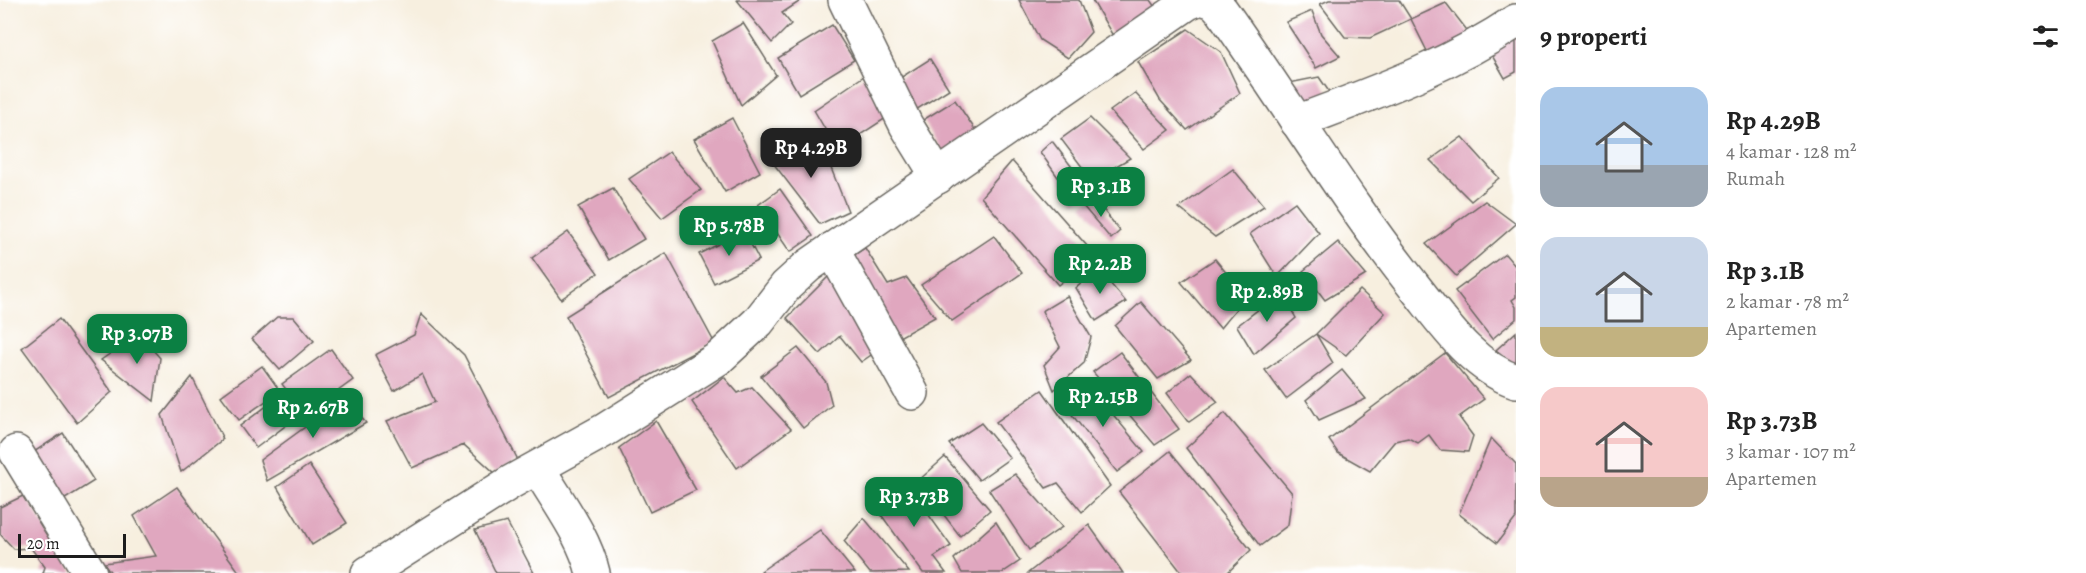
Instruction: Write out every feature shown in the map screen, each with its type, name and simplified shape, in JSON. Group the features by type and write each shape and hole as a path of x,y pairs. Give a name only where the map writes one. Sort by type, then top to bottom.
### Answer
{"street":[{"path":"845,0 906,125 939,177"},
{"path":"368,573 511,482 615,424 719,358 758,322 786,286 807,266 1195,0"},
{"path":"1207,0 1214,2 1222,11 1325,166 1429,305 1468,350 1490,369 1516,381"},
{"path":"1297,122 1424,72 1465,53 1516,21"},
{"path":"832,249 912,393"},
{"path":"16,452 90,573"},
{"path":"538,468 578,534 590,560 593,573"}],"building":[{"path":"737,0 802,0 782,13 791,24 772,43"},
{"path":"1019,0 1079,0 1091,32 1068,58 1040,40"},
{"path":"1092,0 1150,0 1155,7 1113,36"},
{"path":"1329,0 1399,0 1411,19 1370,38 1345,37 1320,4"},
{"path":"1446,3 1473,38 1431,59 1411,19"},
{"path":"1312,11 1321,34 1340,56 1316,68 1286,22"},
{"path":"743,23 776,75 741,105 712,41"},
{"path":"832,25 854,60 799,94 778,58"},
{"path":"1188,29 1221,52 1240,93 1187,130 1160,100 1138,62"},
{"path":"1516,30 1516,72 1505,78 1487,47"},
{"path":"930,59 949,89 908,115 889,85"},
{"path":"864,76 886,118 837,150 814,110"},
{"path":"1319,77 1332,96 1301,109 1284,84"},
{"path":"1135,93 1170,130 1144,149 1110,111"},
{"path":"955,100 976,131 943,153 923,120"},
{"path":"732,118 760,172 725,192 694,139"},
{"path":"1090,118 1130,158 1092,180 1061,139"},
{"path":"810,133 829,163 848,211 820,224 770,159"},
{"path":"1462,137 1499,178 1471,201 1430,160"},
{"path":"1052,141 1091,192 1075,201 1040,152"},
{"path":"669,152 701,190 662,218 629,179"},
{"path":"1012,161 1095,255 1058,285 981,197"},
{"path":"1233,169 1264,206 1215,237 1179,208"},
{"path":"613,188 644,239 609,260 578,207"},
{"path":"780,189 813,236 790,252 758,205"},
{"path":"1094,198 1120,231 1111,239 1082,205"},
{"path":"1485,201 1516,224 1456,276 1426,244"},
{"path":"1295,202 1319,233 1277,277 1250,234"},
{"path":"744,231 759,260 714,283 699,254"},
{"path":"568,232 598,273 561,299 532,258"},
{"path":"994,236 1022,273 952,321 921,285"},
{"path":"1338,242 1366,275 1325,300 1303,271"},
{"path":"865,248 888,285 907,278 935,317 894,340 853,256"},
{"path":"666,253 714,342 609,397 566,316"},
{"path":"1505,254 1516,267 1516,297 1512,300 1516,307 1516,319 1492,339 1455,291"},
{"path":"1215,259 1246,297 1220,328 1181,282"},
{"path":"1098,269 1126,302 1096,321 1076,288"},
{"path":"831,274 874,353 861,362 840,336 820,354 787,318"},
{"path":"1360,290 1385,313 1346,355 1316,334"},
{"path":"1281,292 1296,318 1254,354 1237,326"},
{"path":"1067,296 1091,337 1084,363 1054,390 1044,365 1060,347 1042,311"},
{"path":"1141,302 1191,360 1158,379 1115,326"},
{"path":"421,314 464,355 518,460 495,473 464,445 412,468 387,421 435,402 422,374 394,391 375,355 414,335"},
{"path":"277,317 294,317 314,341 280,370 252,339"},
{"path":"59,319 112,392 77,423 22,348"},
{"path":"1516,332 1516,365 1496,350"},
{"path":"139,334 160,358 154,401 101,360"},
{"path":"1316,334 1333,363 1286,399 1265,370"},
{"path":"798,348 826,382 832,405 803,428 761,376"},
{"path":"331,349 353,380 305,415 282,384"},
{"path":"1120,352 1179,429 1155,445 1093,372"},
{"path":"1445,353 1484,399 1459,417 1473,436 1468,452 1440,450 1429,435 1418,443 1408,438 1395,441 1370,471 1338,453 1329,440"},
{"path":"262,366 280,391 239,420 221,396"},
{"path":"1342,370 1366,399 1319,420 1306,400"},
{"path":"1191,373 1218,402 1189,422 1167,393"},
{"path":"192,377 223,439 181,472 162,415"},
{"path":"724,377 738,393 752,387 791,429 737,468 692,402"},
{"path":"1087,383 1144,452 1117,472 1062,402"},
{"path":"1042,390 1110,486 1082,512 1058,483 1046,488 996,422"},
{"path":"280,396 297,417 256,448 240,426"},
{"path":"345,398 366,423 267,481 260,460"},
{"path":"1225,413 1292,493 1288,525 1260,546 1186,448"},
{"path":"656,421 696,490 650,512 619,448"},
{"path":"981,423 1010,458 979,480 949,444"},
{"path":"63,433 94,481 54,506 23,459"},
{"path":"1491,438 1516,464 1516,518 1497,543 1459,514"},
{"path":"1170,451 1251,550 1227,573 1182,573 1119,492"},
{"path":"945,457 990,510 960,536 918,481"},
{"path":"309,465 347,523 312,545 277,487"},
{"path":"1015,474 1062,527 1029,550 989,490"},
{"path":"903,479 951,546 934,557 946,573 923,573 875,506"},
{"path":"177,487 240,573 111,573 104,563 156,556 134,516"},
{"path":"25,495 73,573 43,573 45,567 31,548 14,549 0,534 0,507"},
{"path":"864,518 909,572 870,573 844,541"},
{"path":"507,522 534,573 496,573 475,530"},
{"path":"996,522 1020,561 1002,573 962,573 954,559"},
{"path":"1089,525 1123,573 1028,573"},
{"path":"820,530 855,573 763,573 761,571"}]}
